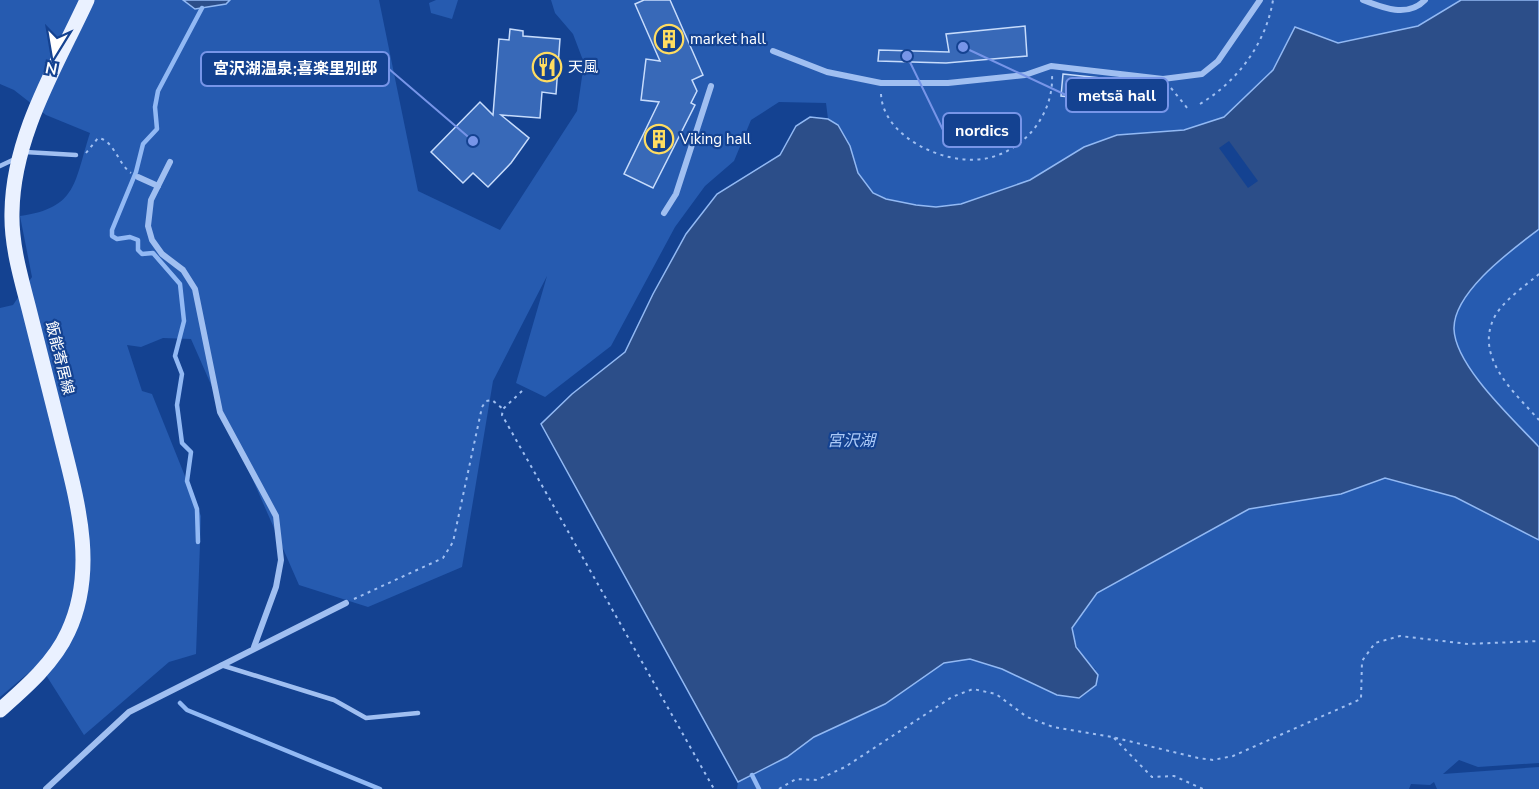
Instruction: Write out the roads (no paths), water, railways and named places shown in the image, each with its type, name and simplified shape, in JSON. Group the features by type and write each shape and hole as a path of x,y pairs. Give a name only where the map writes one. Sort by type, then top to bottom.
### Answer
{"main road":[{"name":"飯能寄居線","path":"0,710 37,675 68,633 77,608 84,557 75,495 15,250 12,213 20,154 31,119 87,0"}],"street":[{"path":"773,51 827,72 881,83 948,83 981,80 1025,75 1052,66 1162,79 1202,74 1218,61 1260,0"},
{"path":"1363,0 1390,10 1406,10 1425,0"},
{"path":"664,213 676,194 711,87"},
{"path":"170,162 148,213 152,240 162,254 183,270 195,288 220,412 276,516 281,560 276,587 254,647"},
{"path":"138,177 158,186"},
{"path":"46,789 129,712 219,664 345,603"}],"lane":[{"path":"0,166 20,154 76,155"},
{"path":"219,664 334,700 366,718 418,713"}],"water":[{"path":"183,0 230,0 226,4 195,9"},
{"name":"宮沢湖","path":"1461,0 1539,0 1539,229 1500,260 1474,286 1456,315 1454,329 1457,344 1475,375 1501,408 1539,447 1539,540 1455,497 1385,478 1341,494 1249,509 1097,593 1072,628 1076,647 1098,675 1096,685 1079,698 1057,695 1002,669 970,659 944,663 885,704 814,737 787,757 738,782 541,424 572,394 625,352 686,234 717,194 780,155 796,126 810,117 828,119 838,125 850,146 858,173 873,193 886,199 916,205 936,207 961,204 1030,180 1084,147 1117,135 1184,130 1224,117 1273,70 1295,27 1338,43 1418,26"}],"waterway":[{"path":"198,542 197,509 187,481 191,452 182,443 177,405 182,374 175,356 184,321 180,284 153,253 142,254 138,250 138,240 130,237 117,239 112,236 112,230 136,172 143,144 157,129 155,107 158,91 202,8"},
{"path":"180,703 187,710 380,789"},
{"path":"752,775 759,789"}],"place":[{"name":"market hall","path":"669,39"},
{"name":"metsä hall","path":"963,47"},
{"name":"nordics","path":"907,56"},
{"name":"天風","path":"547,67"},
{"name":"Viking hall","path":"659,139"},
{"name":"宮沢湖温泉;喜楽里別邸","path":"473,141"}]}
